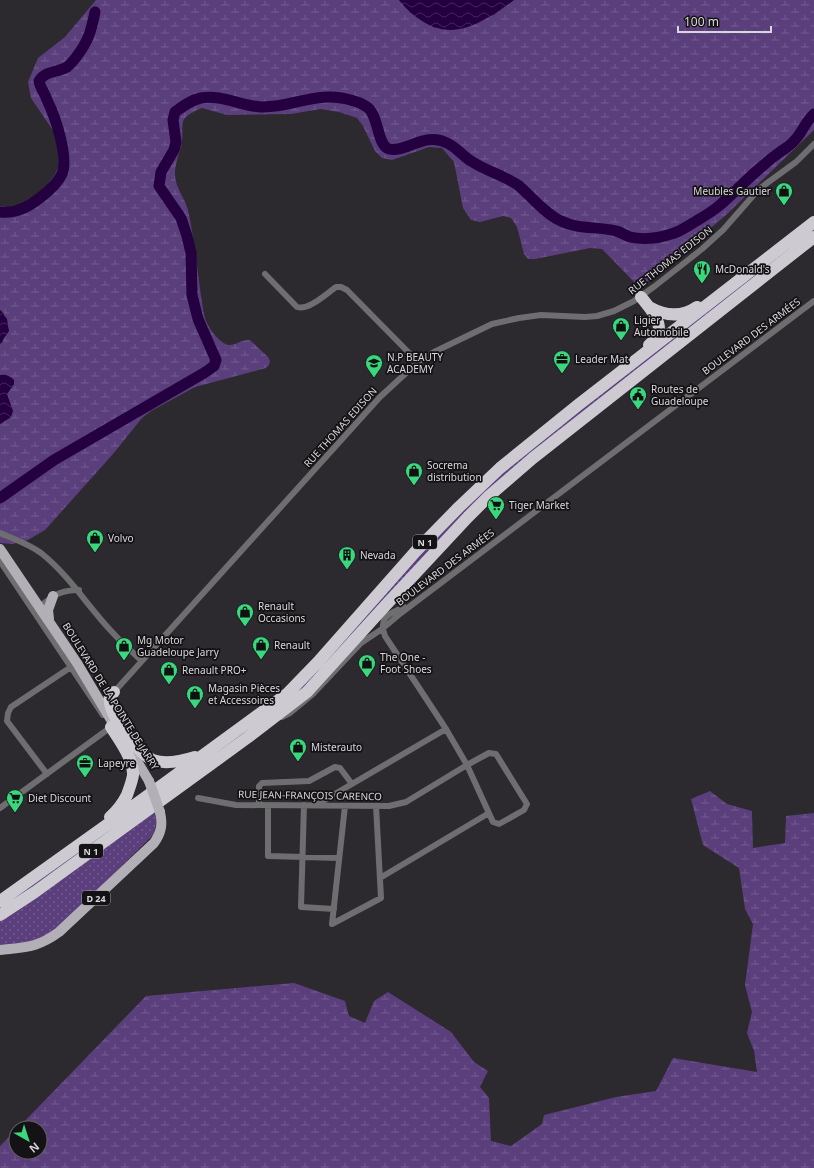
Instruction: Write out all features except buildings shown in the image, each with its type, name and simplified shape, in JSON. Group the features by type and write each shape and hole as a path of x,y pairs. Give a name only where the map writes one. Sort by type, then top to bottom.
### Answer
{"highway":[{"path":"775,260 814,216"},
{"name":"N 1","path":"0,915 35,892 247,738 307,692 432,555 484,501 533,458 775,260 814,222"},
{"name":"N 1","path":"0,901 288,693 318,662 416,551 458,507 500,468 578,405 751,271 775,260 814,237"},
{"path":"775,260 814,240"},
{"path":"649,307 659,313 668,315 677,315 688,312 751,271"},
{"path":"578,405 591,391 657,337 660,331 659,325 649,307 641,297"},
{"path":"114,692 110,696 110,706 130,740 152,760 180,762 202,755"},
{"path":"46,869 76,842 114,814 125,799 133,774 132,765 127,753 111,727"}],"main road":[{"name":"BOULEVARD DE LA POINTE DE JARRY","path":"0,549 50,621 74,665 149,781 160,812 161,830 160,835 154,843 49,940 36,946 0,950"},
{"path":"50,621 48,610 53,596"}],"street":[{"name":"RUE THOMAS EDISON","path":"114,692 380,396 418,362 452,343 498,322 541,315 585,317 597,316 622,308 641,297 706,245 723,230 758,189 796,162 814,144"},
{"path":"265,274 297,307 301,308 308,307 336,287 341,287 347,290 418,362"},
{"name":"BOULEVARD DES ARMÉES","path":"247,738 296,708 313,694 361,644 814,301"},
{"path":"0,533 26,544 41,553 79,590 112,633 142,661"},
{"name":"BOULEVARD DE LA POINTE DE JARRY","path":"0,562 74,665 111,727"},
{"path":"25,598 39,607 53,596 61,592 67,590 79,590"},
{"path":"380,878 489,813 467,765 446,729 385,636 382,629"},
{"path":"47,774 7,721 8,713 11,706 74,665"},
{"path":"0,808 111,727"},
{"path":"314,805 446,729"},
{"name":"RUE JEAN-FRANÇOIS CARENCO","path":"198,798 236,805 389,806 406,802 486,754 494,753 527,804 524,810 499,824 495,824 489,813"},
{"path":"259,805 259,786 262,783 309,781 335,767 340,768 352,784"},
{"path":"304,805 301,907 334,909"},
{"path":"268,806 268,856 339,858"},
{"path":"345,806 332,924 381,898 376,806"}],"green space":[{"path":"96,0 399,0 411,13 435,28 494,15 514,0 814,0 814,130 726,215 647,282 639,287 602,249 590,248 535,259 528,259 524,254 517,227 511,218 503,216 480,222 471,220 463,208 454,162 442,148 429,147 392,160 382,158 375,151 363,126 357,118 339,112 320,109 291,114 227,115 202,108 195,111 183,121 182,140 175,176 177,185 188,210 205,317 211,331 222,342 232,345 250,340 268,357 270,361 269,365 266,368 195,387 151,411 142,418 113,454 45,530 28,540 12,544 0,543 0,424 11,417 7,394 14,384 14,381 8,376 0,375 0,344 3,342 4,313 0,310 0,206 7,207 19,205 33,197 46,186 54,176 59,166 58,150 54,132 31,98 28,82 38,58 65,37"},
{"path":"814,227 814,233 550,439 288,703 0,910 0,906 258,720 493,480 539,442"},
{"path":"710,791 727,804 752,811 753,848 785,843 786,816 814,813 814,1168 0,1168 0,1146 8,1138 8,1160 48,1160 48,1120 26,1120 146,996 294,983 345,1001 349,1016 365,1023 374,1001 388,992 451,1032 474,1062 488,1071 480,1087 489,1098 491,1141 511,1146 542,1124 544,1115 616,1097 656,1091 673,1058 757,1072 754,1051 747,1033 752,1012 745,985 753,924 745,909 739,868 703,845 691,799"},
{"path":"154,809 156,822 153,835 85,902 52,932 30,943 0,947 0,919"}],"water":[{"path":"399,0 514,0 482,21 459,29 447,30 435,27 422,21 410,12"},
{"path":"0,310 7,319 9,331 0,344"},
{"path":"0,375 11,377 14,380 14,384 7,394 13,411 11,417 0,424"}],"waterway":[{"path":"0,212 17,211 32,204 44,195 62,174 64,158 60,137 54,116 39,81 48,73 67,67 74,60 87,40 95,12"},
{"path":"0,498 54,460 214,366 216,360 198,319 192,295 191,253 187,236 181,218 159,186 161,172 174,150 176,142 173,120 175,112 190,102 208,97 224,99 246,105 273,107 328,97 356,101 371,111 382,142 385,147 389,149 402,148 431,139 439,140 447,143 468,159 518,185 544,210 561,221 575,226 609,230 630,237 640,238 656,237 675,233 713,211 769,160 788,147 799,135 808,120 814,114"}],"place":[{"name":"Meubles Gautier","path":"784,206"},
{"name":"McDonald's","path":"702,284"},
{"name":"Ligier Automobile","path":"621,341"},
{"name":"Leader Mat","path":"562,374"},
{"name":"N.P BEAUTY ACADEMY","path":"374,378"},
{"name":"Routes de Guadeloupe","path":"638,410"},
{"name":"Socrema distribution","path":"414,486"},
{"name":"Tiger Market","path":"496,520"},
{"name":"Volvo","path":"95,553"},
{"name":"Nevada","path":"347,570"},
{"name":"Renault Occasions","path":"245,627"},
{"name":"Renault","path":"261,660"},
{"name":"Mg Motor Guadeloupe Jarry","path":"124,661"},
{"name":"The One - Foot Shoes","path":"367,678"},
{"name":"Renault PRO+","path":"169,685"},
{"name":"Magasin Pièces et Accessoires","path":"195,709"},
{"name":"Misterauto","path":"298,762"},
{"name":"Lapeyre","path":"85,778"},
{"name":"Diet Discount","path":"15,813"}]}
